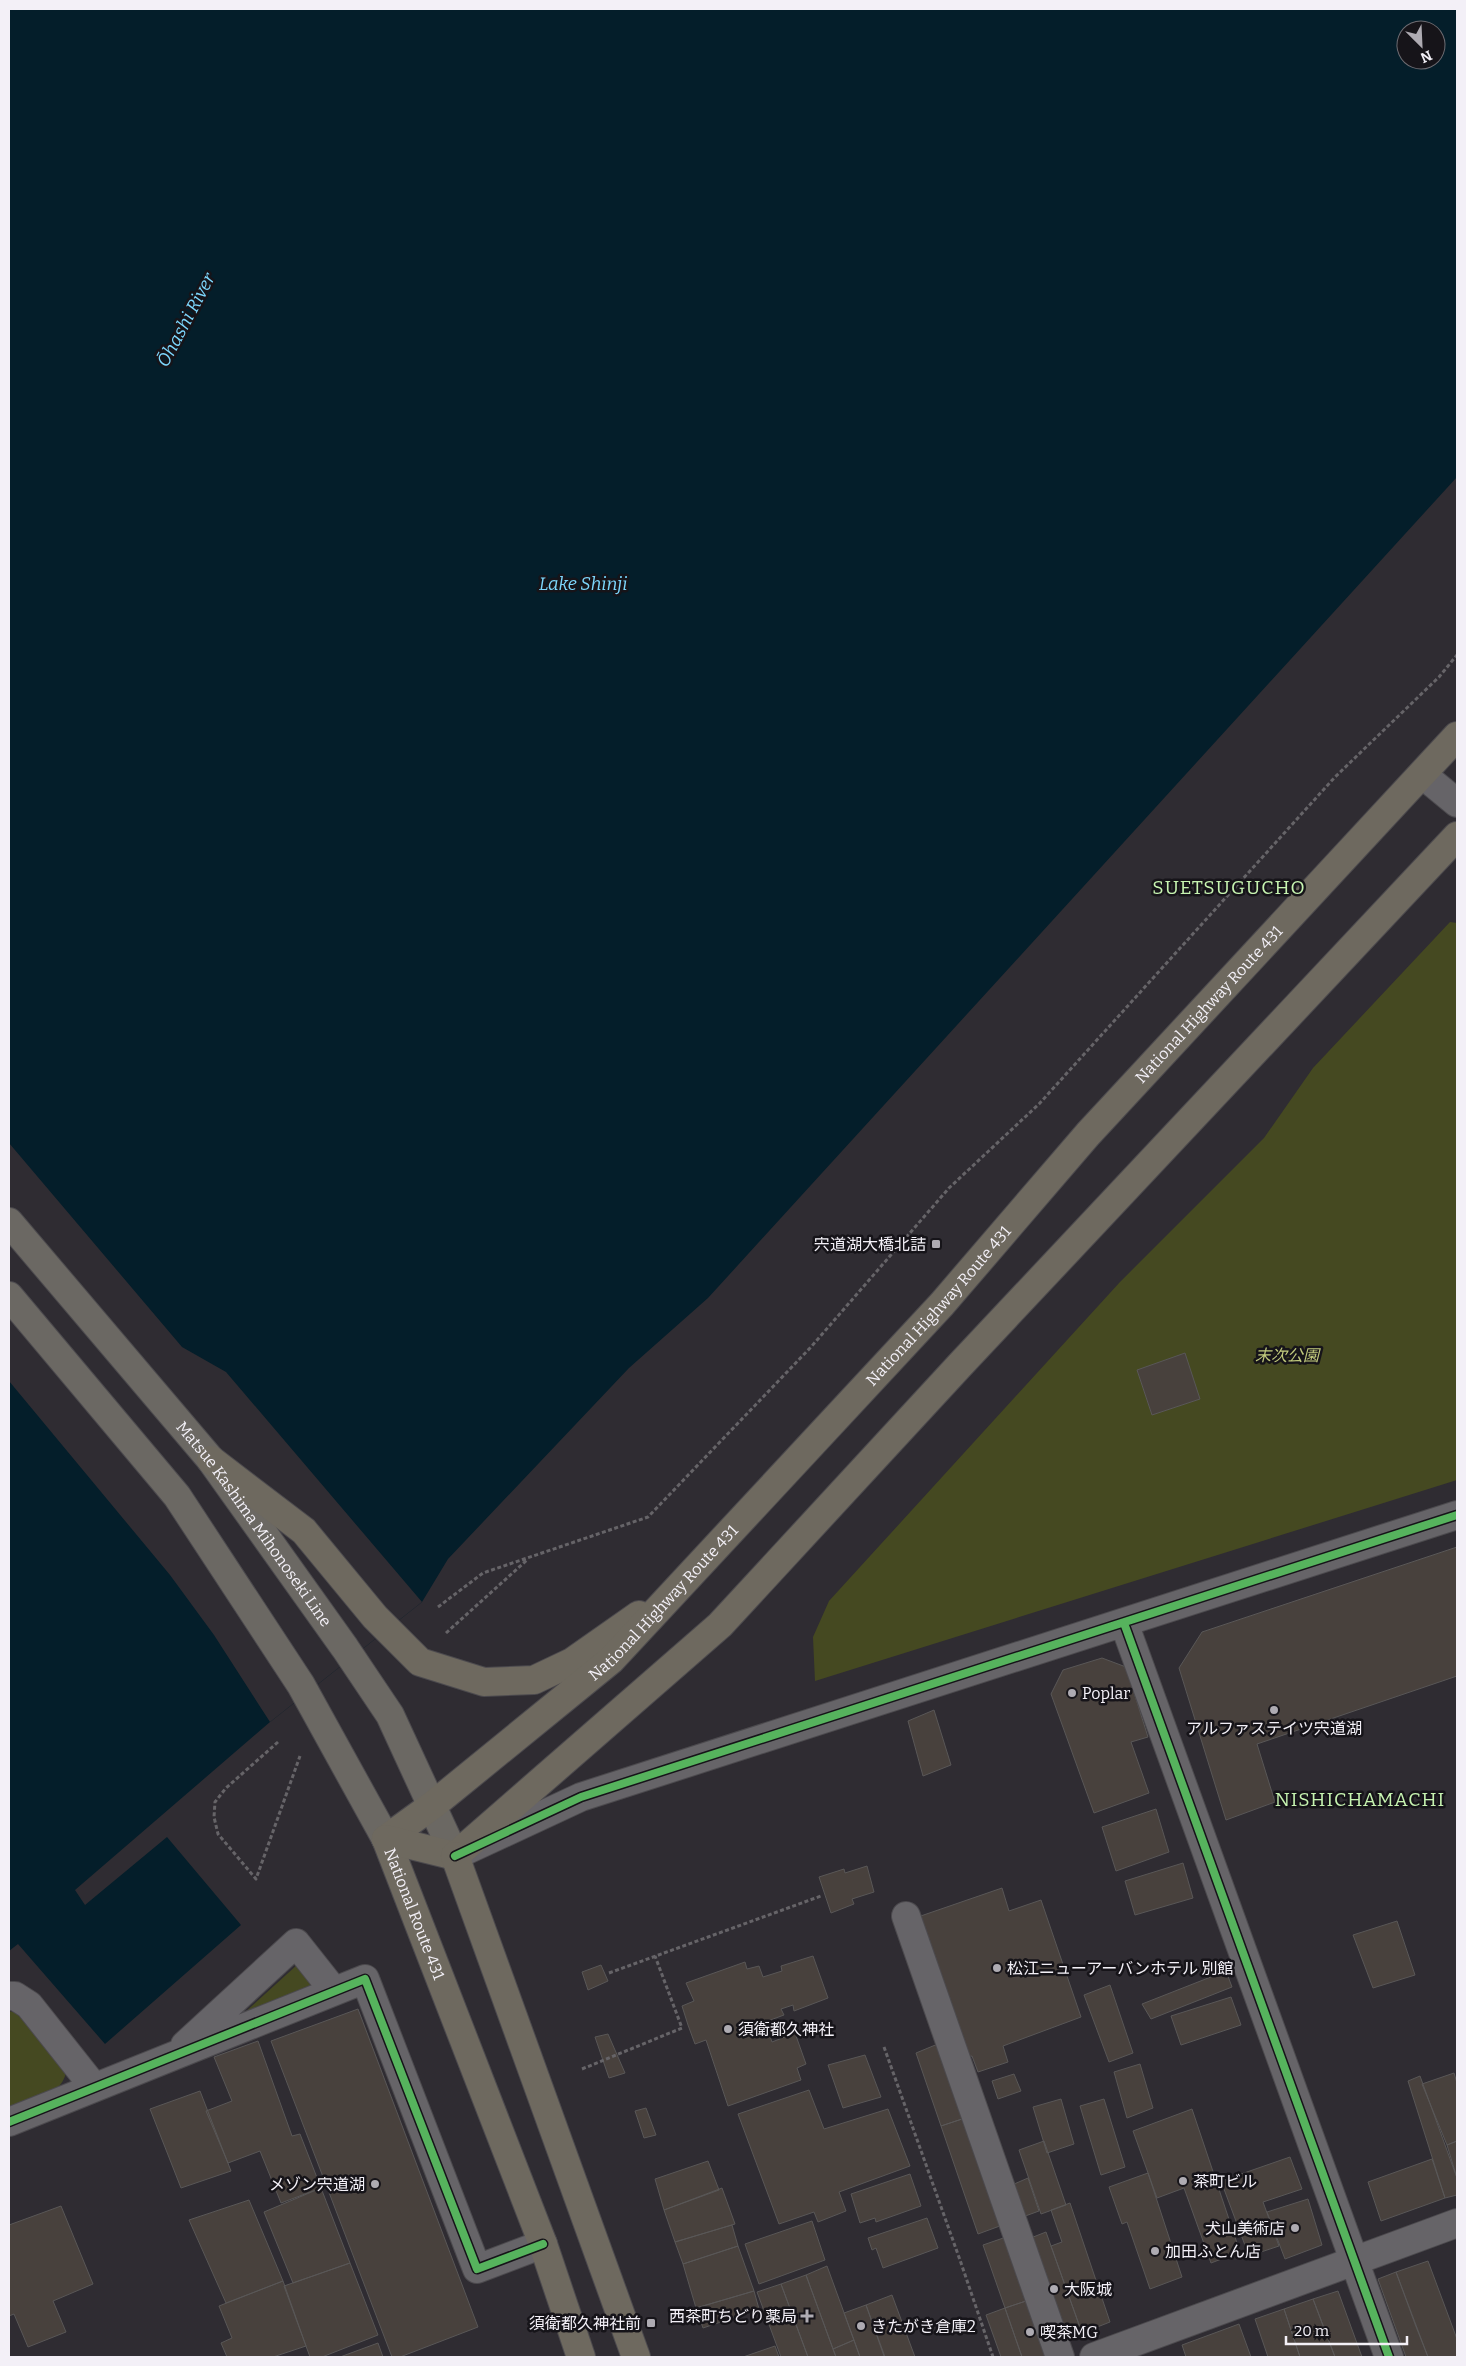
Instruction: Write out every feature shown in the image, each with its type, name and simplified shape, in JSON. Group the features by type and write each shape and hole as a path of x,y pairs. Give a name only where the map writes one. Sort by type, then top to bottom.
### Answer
{"highway":[{"name":"National Highway Route 431","path":"386,1839 433,1805 612,1660 942,1304 1088,1134 1423,775 1457,736"},
{"path":"636,2357 455,1856 720,1625 960,1365 1457,836"},
{"path":"211,1460 304,1531 375,1617 420,1662 484,1682 534,1680 572,1662 675,1592"},
{"name":"National Route 431","path":"386,1839 455,1856"},
{"name":"National Route 431","path":"386,1839 543,2244 581,2357"}],"main road":[{"name":"Matsue Kashima Mihonoseki Line","path":"9,1222 211,1460 345,1648 390,1716 433,1805 455,1856"},
{"path":"9,1296 177,1496 301,1685 386,1839"}],"street":[{"path":"1423,775 1457,803"},
{"path":"455,1856 581,1797 812,1721 1124,1623 1457,1515"},
{"path":"1124,1623 1390,2357"},
{"path":"906,1916 1060,2357"},
{"path":"173,2056 296,1943 334,1991"},
{"path":"9,2122 365,1979 477,2269 543,2244"},
{"path":"9,1996 15,1996 29,2005 94,2087"},
{"path":"1094,2357 1457,2224"}],"path":[{"path":"438,1607 483,1573 648,1517 811,1347 948,1188 1039,1104 1335,777 1439,677 1457,655"},
{"path":"443,1636 529,1558"},
{"path":"278,1742 226,1788 215,1802 214,1817 218,1834 256,1879 302,1750"},
{"path":"608,1973 821,1896"},
{"path":"582,2069 682,2028 655,1956"},
{"path":"884,2046 993,2357"}],"green space":[{"name":"末次公園","path":"1450,922 1457,923 1457,1480 815,1681 813,1637 829,1601 1120,1282 1264,1138 1313,1068"},
{"path":"297,1965 311,1984 307,1988 242,2015"},
{"path":"9,2011 24,2015 66,2073 63,2081 51,2094 9,2112"}],"water":[{"name":"Lake Shinji","path":"9,9 1457,9 1457,477 708,1298 629,1368 448,1559 422,1602 270,1722 75,1890 85,1905 167,1837 241,1925 105,2044 18,1944 9,1951"}],"pier":[{"path":"9,1143 182,1347 226,1372 422,1602 270,1722 214,1635 170,1575 9,1381"}],"building":[{"path":"1185,1353 1200,1399 1152,1415 1137,1370"},
{"name":"アルファステイツ宍道湖","path":"1457,1547 1457,1676 1257,1744 1275,1802 1226,1820 1179,1668 1202,1632"},
{"path":"1102,1658 1126,1667 1148,1737 1131,1742 1149,1793 1094,1813 1051,1694 1063,1670"},
{"path":"934,1710 951,1765 923,1776 908,1721"},
{"path":"1156,1809 1169,1852 1116,1871 1102,1827"},
{"path":"1183,1863 1193,1898 1135,1915 1125,1881"},
{"path":"867,1866 874,1892 852,1899 854,1904 831,1913 819,1877 844,1869 845,1873"},
{"name":"松江ニューアーバンホテル 別館","path":"1002,1888 1009,1911 1041,1900 1081,2017 1003,2046 1008,2062 978,2072 972,2056 960,2059 912,1919"},
{"path":"1397,1921 1415,1975 1373,1988 1353,1935"},
{"name":"須衛都久神社","path":"813,1956 828,1998 794,2011 793,2005 781,2009 784,2015 765,2022 772,2042 795,2033 806,2064 797,2068 801,2080 728,2106 706,2040 695,2044 688,2025 682,2006 694,2001 686,1983 745,1962 747,1969 759,1966 763,1977 782,1971 781,1966"},
{"path":"601,1965 608,1981 588,1990 582,1972"},
{"path":"1226,1971 1232,1987 1151,2019 1142,2004"},
{"path":"1110,1985 1133,2053 1109,2062 1084,1995"},
{"path":"1231,1997 1241,2025 1181,2045 1171,2016"},
{"name":"メゾン宍道湖","path":"358,2009 478,2327 400,2357 392,2357 271,2041"},
{"path":"608,2034 625,2073 609,2078 595,2037"},
{"path":"258,2041 292,2136 300,2134 321,2188 281,2203 260,2151 228,2163 206,2111 232,2101 214,2057"},
{"path":"945,2041 971,2116 941,2126 916,2053"},
{"path":"865,2055 881,2097 843,2108 828,2065"},
{"path":"1140,2064 1153,2108 1127,2118 1114,2072"},
{"path":"1454,2073 1457,2083 1457,2141 1447,2145 1422,2084"},
{"path":"1014,2074 1021,2091 998,2099 992,2081"},
{"path":"1420,2076 1457,2178 1457,2195 1445,2198 1408,2081"},
{"path":"809,2090 824,2129 888,2109 910,2166 839,2192 846,2211 818,2222 814,2212 779,2224 738,2114"},
{"path":"200,2091 231,2171 181,2188 150,2109"},
{"path":"1061,2099 1074,2144 1047,2153 1033,2107"},
{"path":"1104,2099 1125,2167 1101,2175 1080,2106"},
{"path":"646,2108 656,2135 644,2138 635,2111"},
{"name":"茶町ビル","path":"1192,2109 1240,2252 1211,2263 1184,2188 1157,2198 1133,2131"},
{"path":"971,2116 1008,2223 978,2234 941,2126"},
{"path":"1044,2141 1066,2205 1041,2214 1019,2150"},
{"path":"1457,2141 1457,2178 1447,2145"},
{"path":"1290,2157 1302,2189 1263,2202 1279,2246 1249,2256 1221,2181"},
{"path":"1432,2159 1445,2198 1381,2221 1368,2182"},
{"path":"708,2161 719,2190 664,2210 655,2179"},
{"name":"加田ふとん店","path":"1148,2173 1182,2277 1150,2289 1127,2222 1122,2224 1109,2187"},
{"path":"910,2174 921,2206 876,2222 875,2218 860,2223 851,2194"},
{"path":"1028,2178 1039,2211 1017,2219 1005,2188"},
{"path":"321,2188 350,2263 293,2283 264,2212"},
{"path":"722,2188 735,2224 675,2242 664,2210"},
{"name":"犬山美術店","path":"1308,2199 1322,2245 1285,2259 1267,2212"},
{"path":"249,2200 283,2281 226,2303 189,2220"},
{"path":"1070,2203 1110,2322 1082,2333 1051,2246 1062,2242 1051,2210"},
{"path":"61,2206 93,2284 53,2301 66,2332 28,2347 14,2314 9,2316 9,2225"},
{"path":"927,2218 938,2248 883,2268 876,2248 872,2250 868,2238"},
{"path":"812,2221 825,2260 759,2284 745,2244"},
{"path":"732,2225 738,2246 683,2264 675,2242"},
{"name":"大阪城","path":"1046,2232 1082,2333 1059,2341 1023,2241"},
{"path":"1012,2235 1035,2298 1005,2308 983,2245"},
{"path":"738,2246 754,2291 696,2308 683,2264"},
{"path":"1428,2261 1457,2339 1457,2357 1428,2357 1396,2272"},
{"path":"350,2263 378,2335 322,2357 310,2357 284,2286"},
{"path":"827,2266 854,2340 833,2349 806,2275"},
{"path":"1396,2272 1428,2357 1406,2357 1378,2279"},
{"name":"西茶町ちどり薬局","path":"806,2275 836,2357 808,2357 781,2284"},
{"path":"283,2281 306,2346 273,2357 227,2357 221,2343 232,2338 219,2306"},
{"path":"781,2284 808,2357 781,2357 757,2292"},
{"path":"754,2291 759,2309 703,2328 696,2308"},
{"path":"1338,2291 1362,2357 1335,2357 1313,2299"},
{"path":"892,2295 915,2357 885,2357 866,2305"},
{"name":"喫茶MG","path":"1035,2298 1048,2357 1022,2357 1005,2308"},
{"path":"1313,2299 1335,2357 1300,2357 1284,2309"},
{"name":"きたがき倉庫2","path":"866,2305 884,2356 860,2357 844,2313"},
{"path":"1005,2308 1022,2357 1001,2357 986,2315"},
{"path":"1284,2309 1300,2357 1268,2357 1255,2319"},
{"path":"1239,2324 1251,2357 1186,2357 1182,2345"},
{"path":"854,2340 860,2357 836,2357 833,2349"},
{"path":"378,2343 383,2357 340,2357"},
{"path":"775,2346 779,2357 743,2357"}],"cycle path":[{"path":"455,1856 581,1797 1457,1515"},
{"path":"1124,1623 1389,2357"},
{"path":"9,2122 365,1979 477,2269 543,2244"}],"place":[{"name":"宍道湖大橋北詰","path":"936,1244"},
{"name":"Poplar","path":"1072,1693"},
{"name":"アルファステイツ宍道湖","path":"1274,1710"},
{"name":"松江ニューアーバンホテル 別館","path":"997,1968"},
{"name":"須衛都久神社","path":"728,2029"},
{"name":"茶町ビル","path":"1183,2181"},
{"name":"メゾン宍道湖","path":"375,2184"},
{"name":"犬山美術店","path":"1295,2228"},
{"name":"加田ふとん店","path":"1155,2251"},
{"name":"大阪城","path":"1054,2289"},
{"name":"西茶町ちどり薬局","path":"807,2316"},
{"name":"須衛都久神社前","path":"651,2323"},
{"name":"きたがき倉庫2","path":"861,2326"},
{"name":"喫茶MG","path":"1030,2332"}],"district":[{"name":"SUETSUGUCHO","path":"1229,887"},
{"name":"NISHICHAMACHI","path":"1360,1799"}],"water label":[{"name":"Ōhashi River","path":"186,320"}]}
